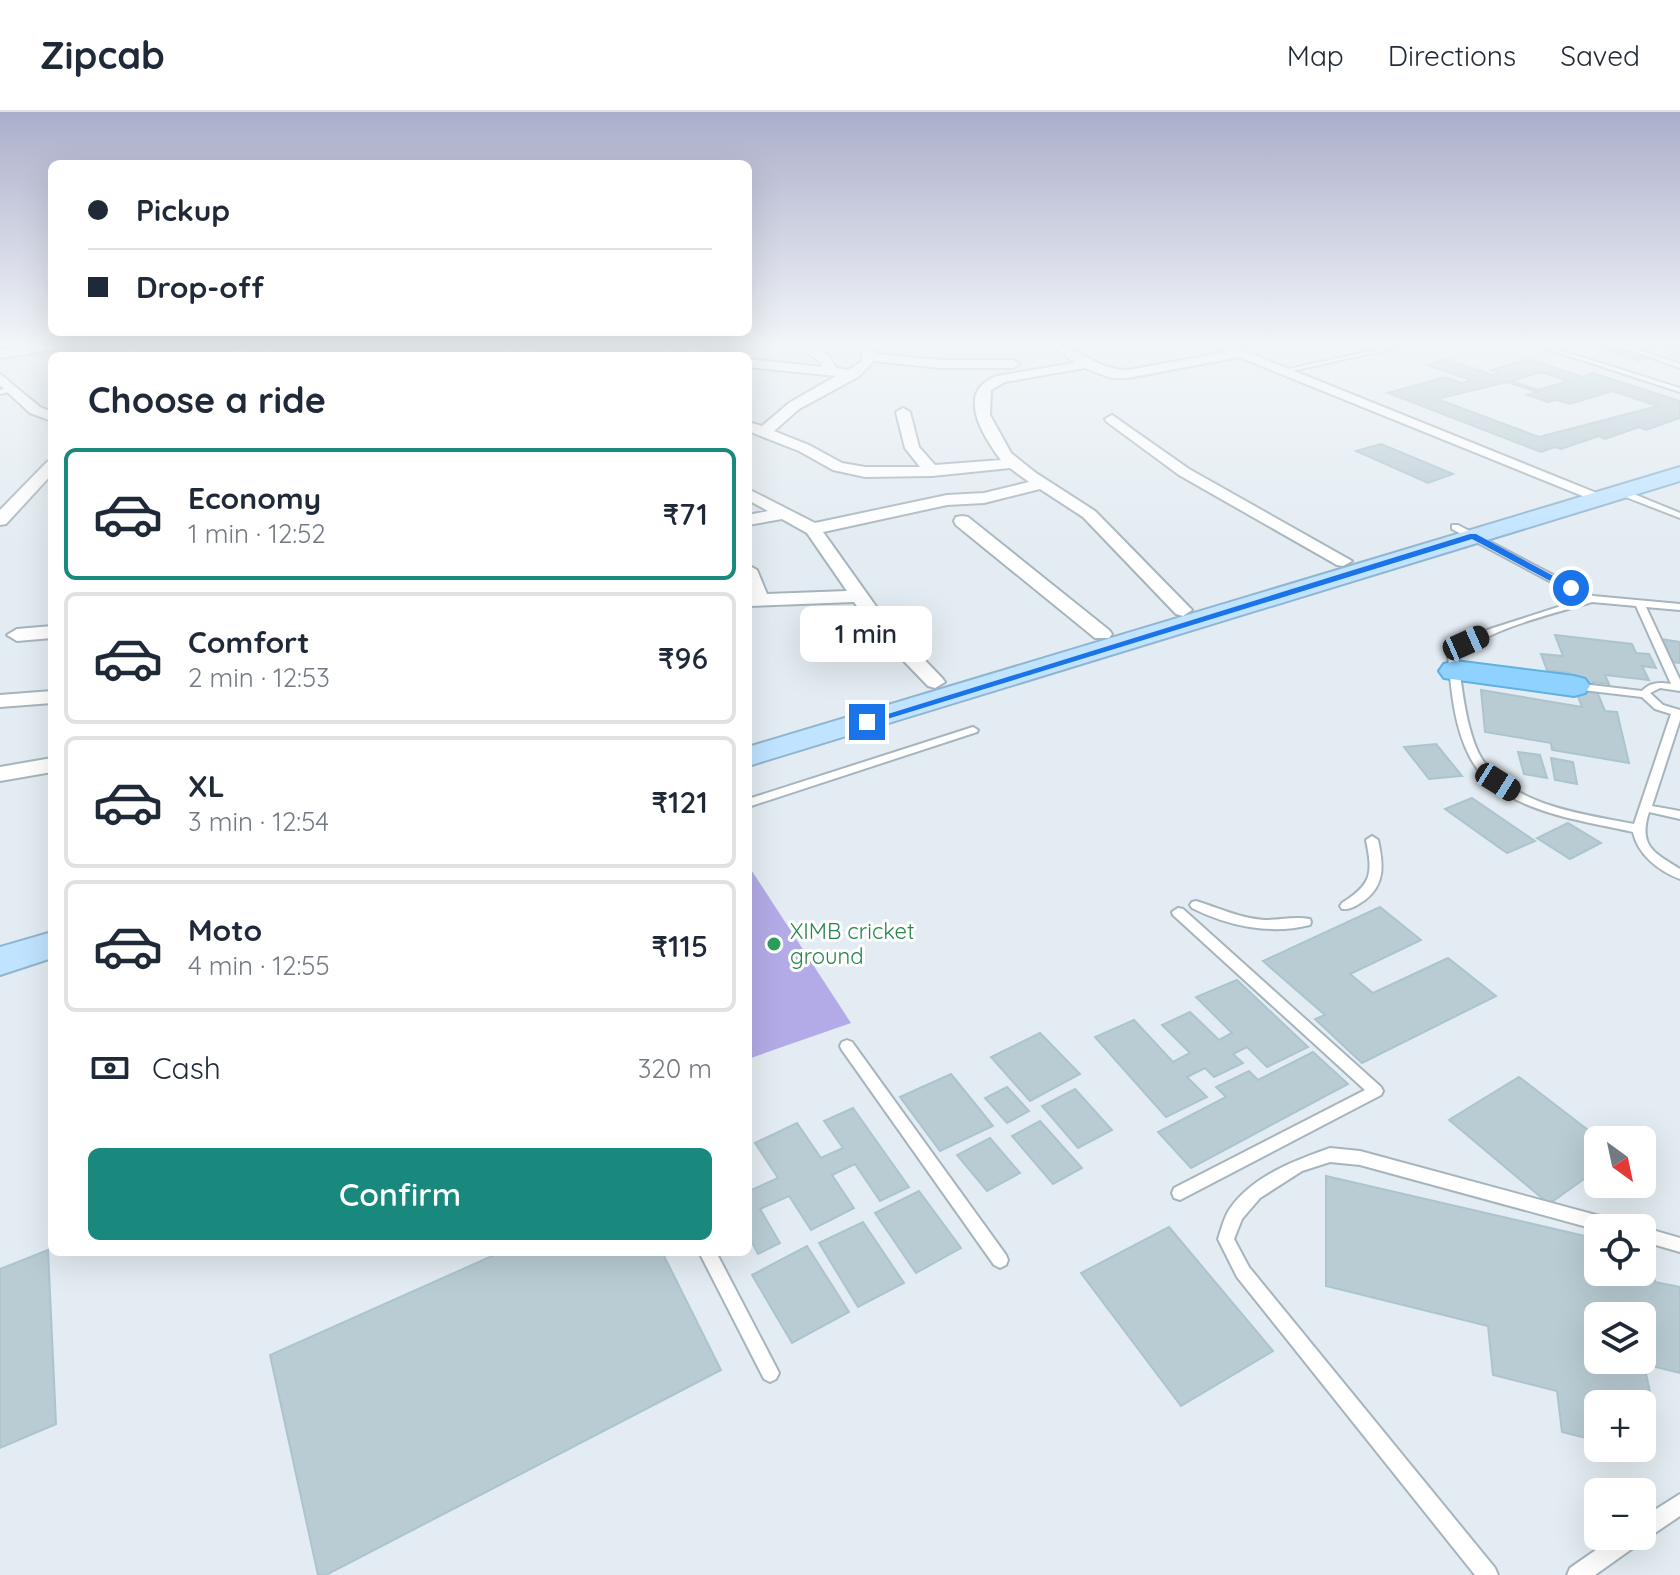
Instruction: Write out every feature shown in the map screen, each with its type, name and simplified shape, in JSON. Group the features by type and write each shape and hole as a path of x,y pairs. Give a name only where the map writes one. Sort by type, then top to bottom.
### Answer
{"main road":[{"path":"1455,671 1574,686"}],"street":[{"path":"764,432 786,413"},
{"path":"903,413 912,448 932,471"},
{"path":"982,413 1009,464 1087,513 1183,610"},
{"path":"1393,413 1601,493 1680,460"},
{"path":"1112,419 1197,480 1343,561"},
{"path":"752,428 850,470 884,473 1009,464"},
{"path":"752,756 1464,532 1680,474"},
{"path":"0,520 22,495 44,483"},
{"path":"813,529 947,500 984,498 1042,484"},
{"path":"0,498 22,495"},
{"path":"752,496 813,529 878,623 935,682"},
{"path":"752,519 786,513"},
{"path":"962,521 1102,634"},
{"path":"752,736 1343,561 1464,532"},
{"path":"754,600 860,596"},
{"path":"17,635 48,632"},
{"path":"0,701 48,697"},
{"path":"0,774 48,766"},
{"path":"0,961 48,946"},
{"path":"0,980 48,966"}],"lane":[{"path":"1601,493 1680,516"},
{"path":"1464,532 1591,599"},
{"path":"1638,829 1551,808 1522,797 1498,782 1478,763 1465,727 1453,655 1466,643 1591,599 1680,607"},
{"path":"1639,602 1679,687 1651,686 1645,694"},
{"path":"1574,686 1645,694 1659,707 1679,713 1638,829 1639,843 1649,854 1680,875"},
{"path":"752,802 973,730"},
{"path":"1645,808 1680,815"},
{"path":"1346,906 1372,887 1379,872 1372,840"},
{"path":"1196,905 1216,916 1244,922 1280,926 1305,922"},
{"path":"1178,912 1376,1091 1180,1193"},
{"path":"847,1046 1000,1260"},
{"path":"1488,1575 1243,1272 1226,1239 1235,1215 1254,1193 1297,1166 1330,1155 1360,1158 1584,1219"},
{"path":"1656,1238 1680,1245"},
{"path":"709,1256 770,1373"},
{"path":"1656,1520 1680,1504"},
{"path":"1577,1575 1613,1550"}],"shaded area":[{"name":"XIMB cricket ground","path":"752,871 851,1023 752,1058"}],"building":[{"path":"1441,413 1475,413 1539,437 1630,413 1680,413 1680,418 1646,430 1639,427 1605,439 1599,436 1561,449 1555,447 1541,452"},
{"path":"1381,444 1453,474 1428,483 1356,451"},
{"path":"1555,635 1632,644 1636,653 1649,654 1656,668 1642,666 1649,680 1605,675 1609,684 1593,682 1605,711 1617,712 1629,763 1552,750 1551,743 1485,732 1481,690 1582,707 1569,673 1547,670 1541,654 1563,656"},
{"path":"1661,639 1680,642 1680,663 1671,662"},
{"path":"1436,744 1462,776 1429,779 1404,747"},
{"path":"1518,752 1540,755 1547,778 1524,774"},
{"path":"1551,758 1573,762 1577,784 1555,780"},
{"path":"1472,798 1535,841 1507,853 1445,809"},
{"path":"1568,823 1601,843 1570,859 1537,838"},
{"path":"1380,907 1421,940 1350,974 1373,993 1448,958 1496,996 1362,1063 1315,1019 1325,1015 1263,961"},
{"path":"1237,980 1308,1047 1267,1067 1247,1047 1233,1054 1243,1063 1214,1077 1205,1068 1187,1077 1207,1097 1166,1117 1095,1037 1134,1020 1173,1062 1190,1053 1162,1025 1190,1012 1219,1040 1232,1033 1196,997"},
{"path":"1040,1033 1080,1074 1030,1101 991,1057"},
{"path":"1313,1052 1348,1084 1191,1168 1158,1132 1226,1097 1216,1087 1249,1071 1258,1080"},
{"path":"951,1074 993,1126 940,1151 900,1097"},
{"path":"1519,1077 1584,1127 1584,1179 1549,1204 1449,1120"},
{"path":"1007,1087 1029,1111 1007,1123 985,1098"},
{"path":"1075,1089 1112,1130 1078,1148 1042,1106"},
{"path":"853,1108 909,1187 880,1201 855,1164 832,1175 854,1208 811,1230 789,1196 760,1209 780,1243 758,1254 752,1243 752,1190 778,1178 755,1143 797,1123 821,1158 843,1148 824,1121"},
{"path":"1040,1121 1082,1168 1053,1184 1012,1136"},
{"path":"990,1138 1020,1173 987,1191 957,1155"},
{"path":"1326,1176 1584,1236 1584,1286 1656,1286 1656,1282 1680,1287 1680,1373 1656,1367 1656,1302 1584,1302 1584,1374 1646,1374 1650,1390 1584,1390 1584,1438 1562,1432 1557,1391 1493,1375 1488,1326 1326,1286"},
{"path":"919,1191 961,1248 916,1273 875,1213"},
{"path":"863,1222 904,1283 858,1307 819,1243"},
{"path":"1169,1227 1273,1351 1181,1406 1081,1273"},
{"path":"807,1246 849,1312 792,1343 752,1275"},
{"path":"48,1250 56,1424 0,1448 0,1269"},
{"path":"492,1256 664,1256 721,1370 326,1575 318,1575 270,1355"}],"place":[{"name":"XIMB cricket ground","path":"774,944"}],"route":[{"path":"867,722 1473,536 1571,588"}]}
